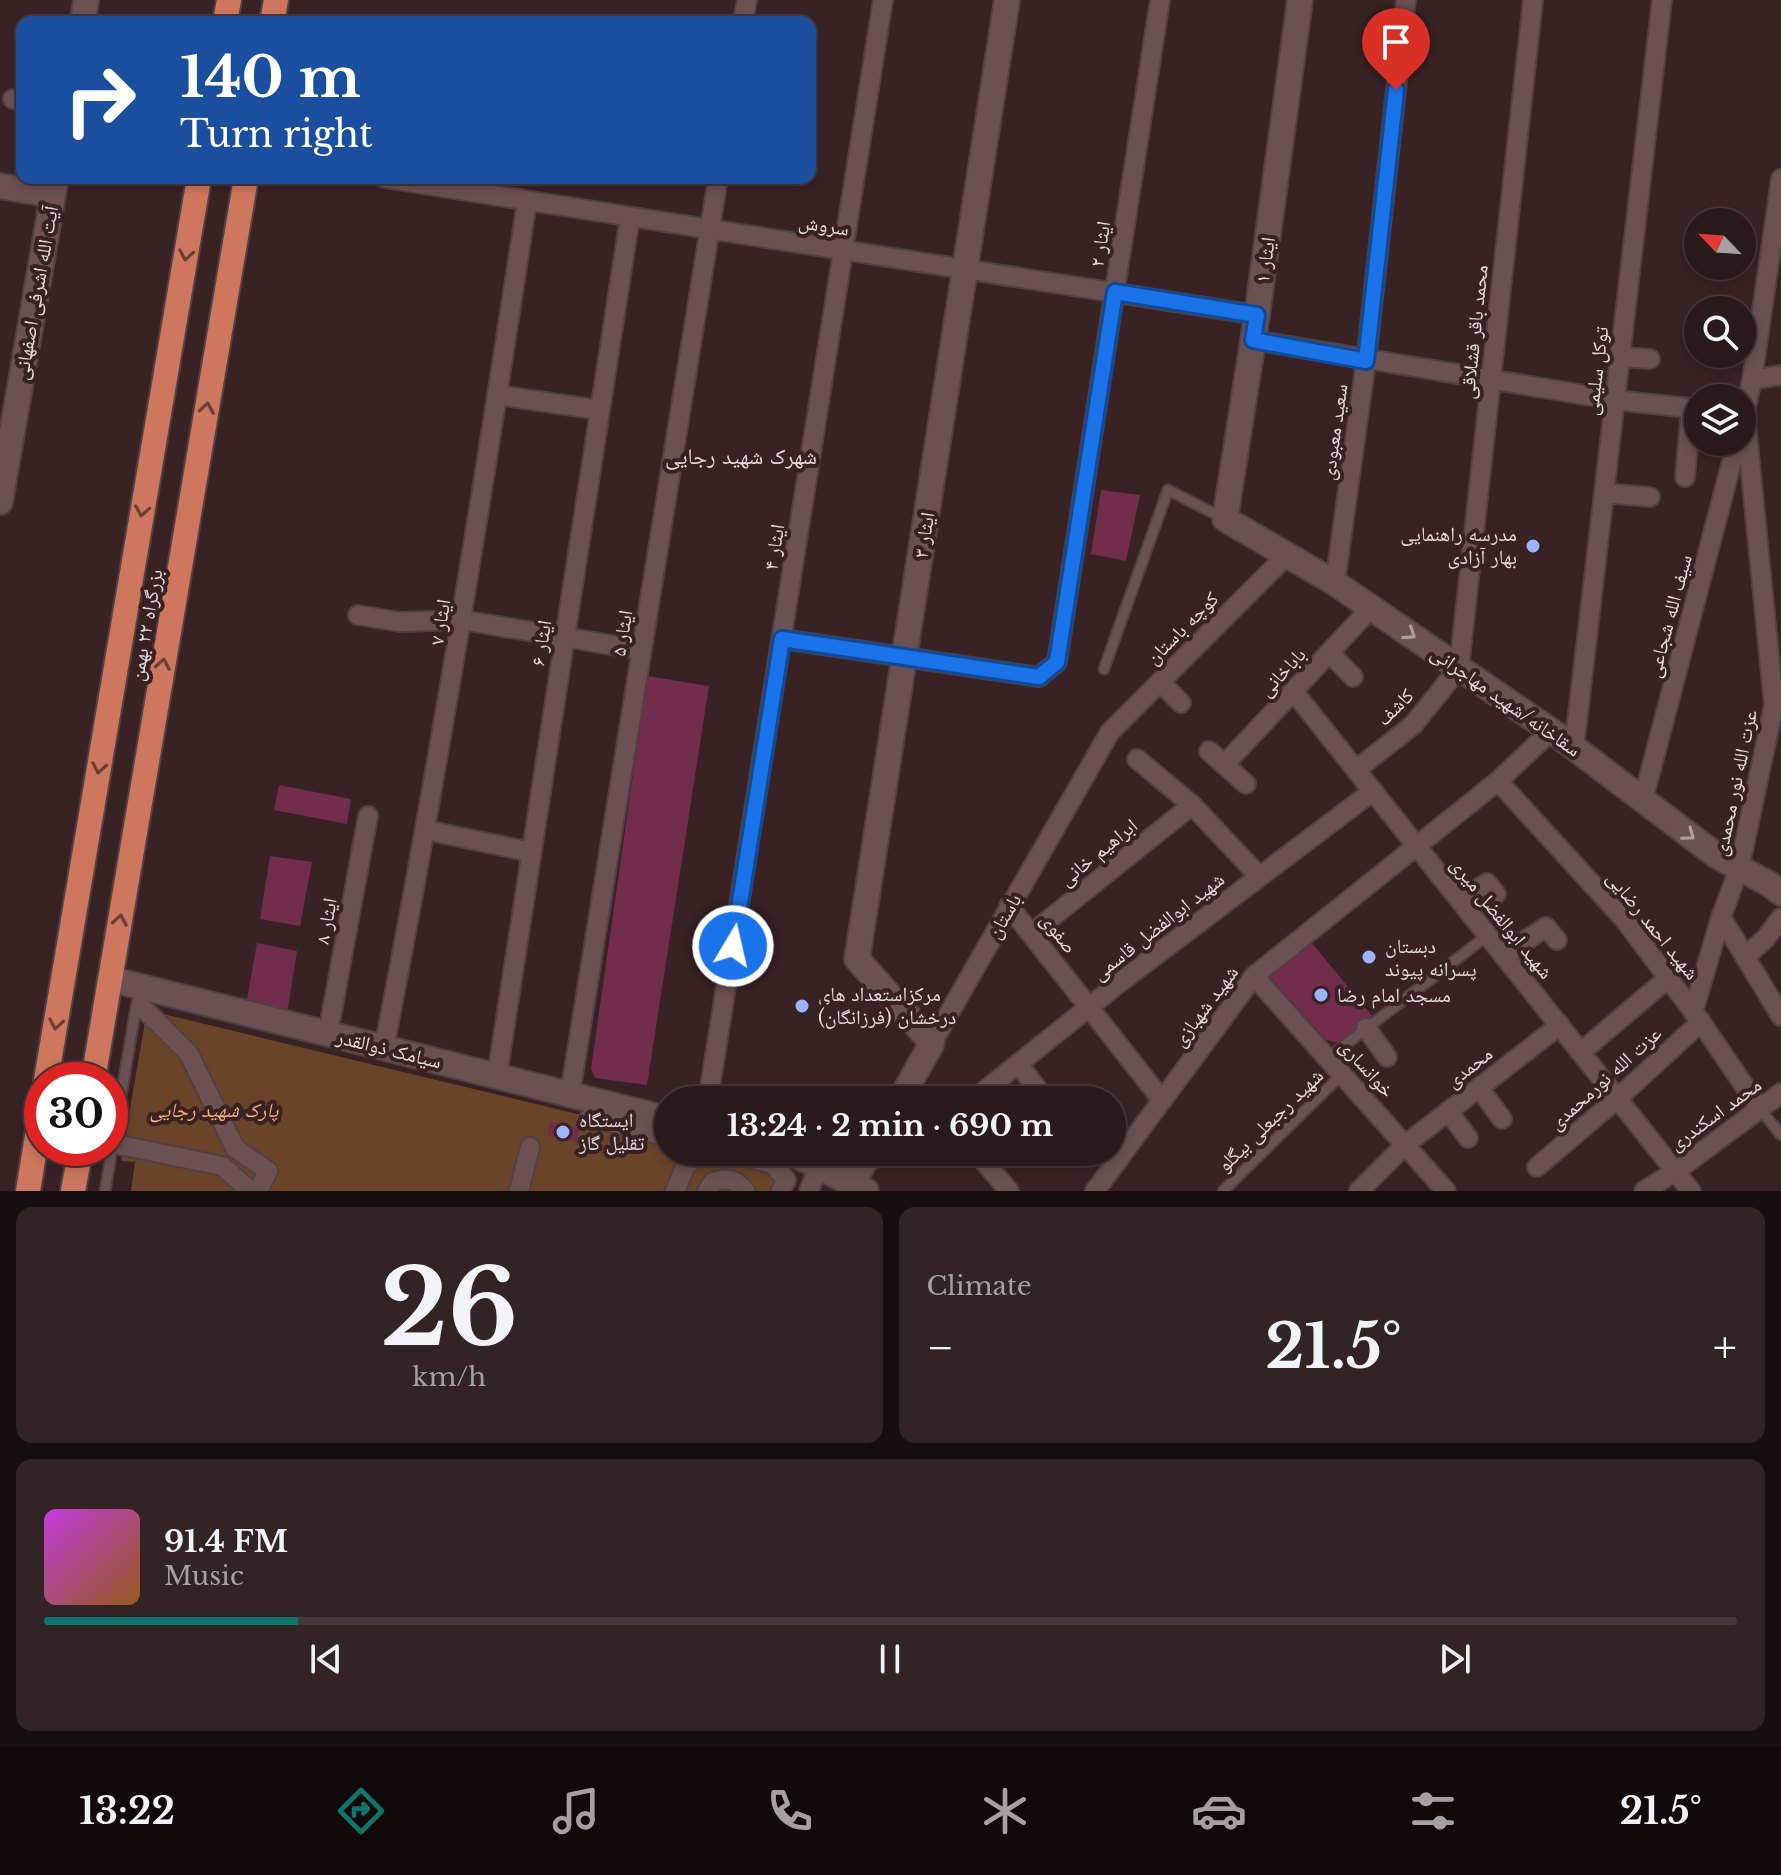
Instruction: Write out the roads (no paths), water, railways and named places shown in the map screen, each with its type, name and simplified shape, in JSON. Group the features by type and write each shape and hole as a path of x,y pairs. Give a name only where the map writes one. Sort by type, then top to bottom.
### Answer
{"highway":[{"name":"بزرگراه ۲۲ بهمن","path":"49,1062 198,184"},
{"name":"بزرگراه ۲۲ بهمن","path":"96,1062 245,184"},
{"path":"28,1191 32,1166"},
{"path":"73,1191 78,1166"}],"street":[{"name":"ایثار ۴","path":"710,1086 883,0"},
{"name":"ایثار ۳","path":"932,1043 857,959 1007,0"},
{"name":"ایثار ۲","path":"904,657 1039,677 1057,662 1160,0"},
{"name":"ایثار ۱","path":"1225,519 1257,315 1300,0"},
{"name":"سعید معبودی","path":"1335,583 1366,361 1406,0"},
{"name":"محمد باقر قشلاقی","path":"1459,668 1533,0"},
{"name":"توکل سلیمی","path":"1574,748 1662,0"},
{"path":"1751,384 1775,249 1781,179"},
{"path":"0,186 55,184"},
{"name":"آیت الله اشرفی اصفهانی","path":"0,502 55,184"},
{"name":"سروش","path":"421,184 1257,315"},
{"name":"ایثار ۵","path":"570,1094 717,184"},
{"name":"ایثار ۷","path":"384,1048 462,620 527,201"},
{"name":"ایثار ۶","path":"497,1076 630,217"},
{"path":"1253,340 1491,381 1684,408"},
{"path":"1620,357 1650,359"},
{"path":"1752,380 1781,375"},
{"path":"497,395 600,410"},
{"path":"1685,477 1688,456"},
{"name":"سیف الله شجاعی","path":"1643,800 1733,456"},
{"name":"عزت الله نور محمدی","path":"1697,1017 1721,917 1739,869 1778,704 1748,456"},
{"path":"1604,493 1650,497"},
{"name":"سقاخانه/شهید مهاجرانی","path":"1225,519 1335,583 1551,731 1717,856 1778,885"},
{"name":"کوچه باستان","path":"1110,732 1287,555"},
{"name":"باباخانی","path":"1224,765 1371,608"},
{"path":"358,615 400,622 462,620 641,650"},
{"path":"782,639 904,657"},
{"path":"1330,653 1353,677"},
{"name":"کاشف","path":"1356,770 1413,725 1459,668"},
{"path":"1160,682 1181,703"},
{"name":"شهید ابوالفضل میری","path":"1294,692 1691,1191"},
{"name":"شهید شهبازی","path":"1095,1191 1254,976 1498,781 1551,731"},
{"name":"باستان","path":"908,1086 1110,732"},
{"path":"1209,751 1246,784"},
{"path":"1137,759 1192,805 1259,876"},
{"name":"شهید احمد رضایی","path":"1498,781 1624,919 1760,1109"},
{"name":"شهید ابوالفضل قاسمی","path":"990,1086 1089,1007 1373,791"},
{"name":"ابراهیم خانی","path":"1031,934 1192,805"},
{"name":"ایثار ۸","path":"328,1033 368,816"},
{"path":"426,830 531,852"},
{"path":"1460,900 1487,883 1496,894"},
{"name":"صفوی","path":"1009,906 1162,1100"},
{"path":"1721,917 1781,1016"},
{"path":"1745,957 1766,938 1781,918"},
{"path":"1504,955 1546,927 1557,940"},
{"name":"خوانساری","path":"1254,976 1446,1191"},
{"path":"1581,1052 1668,978"},
{"name":"سیامک ذوالقدر","path":"110,979 141,997 328,1033 654,1115"},
{"path":"141,997 189,1054 235,1148 268,1171 258,1191"},
{"name":"عزت الله نورمحمدی","path":"1537,1167 1618,1098 1697,1017"},
{"name":"محمدی","path":"1359,1191 1405,1145 1560,1025"},
{"path":"1366,1028 1387,1057"},
{"path":"1018,1064 1035,1086"},
{"path":"1479,1088 1502,1119"},
{"name":"محمد اسکندری","path":"1644,1191 1781,1093"},
{"path":"1448,1111 1468,1138"},
{"path":"590,1117 654,1133"},
{"path":"128,1147 222,1166 251,1191"},
{"path":"519,1191 530,1147"},
{"path":"222,1166 235,1148"},
{"path":"675,1191 686,1166"},
{"path":"737,1166 740,1186"},
{"path":"775,1166 786,1180 781,1191"},
{"path":"809,1191 818,1167 859,1188 865,1166"},
{"path":"988,1166 1009,1191"},
{"path":"707,1191 713,1182 721,1179 729,1179 740,1186"}],"lane":[{"path":"1104,669 1168,490 1225,519"},
{"path":"1328,1058 1488,935"},
{"path":"105,1191 141,997"},
{"name":"شهید رجبعلی بیگلو","path":"1223,1191 1342,1074"},
{"path":"1760,1109 1781,1135"}],"place":[{"name":"مدرسه راهنمایی بهار آزادی","path":"1533,546"},
{"name":"دبستان پسرانه پیوند","path":"1369,957"},
{"name":"مسجد امام رضا","path":"1321,995"},
{"name":"مرکزاستعداد های درخشان (فرزانگان)","path":"802,1006"},
{"name":"ایستگاه تقلیل گاز","path":"563,1132"}],"district":[{"name":"شهرک شهید رجایی","path":"741,456"}],"park label":[{"name":"پارک شهید رجایی","path":"214,1110"}]}
